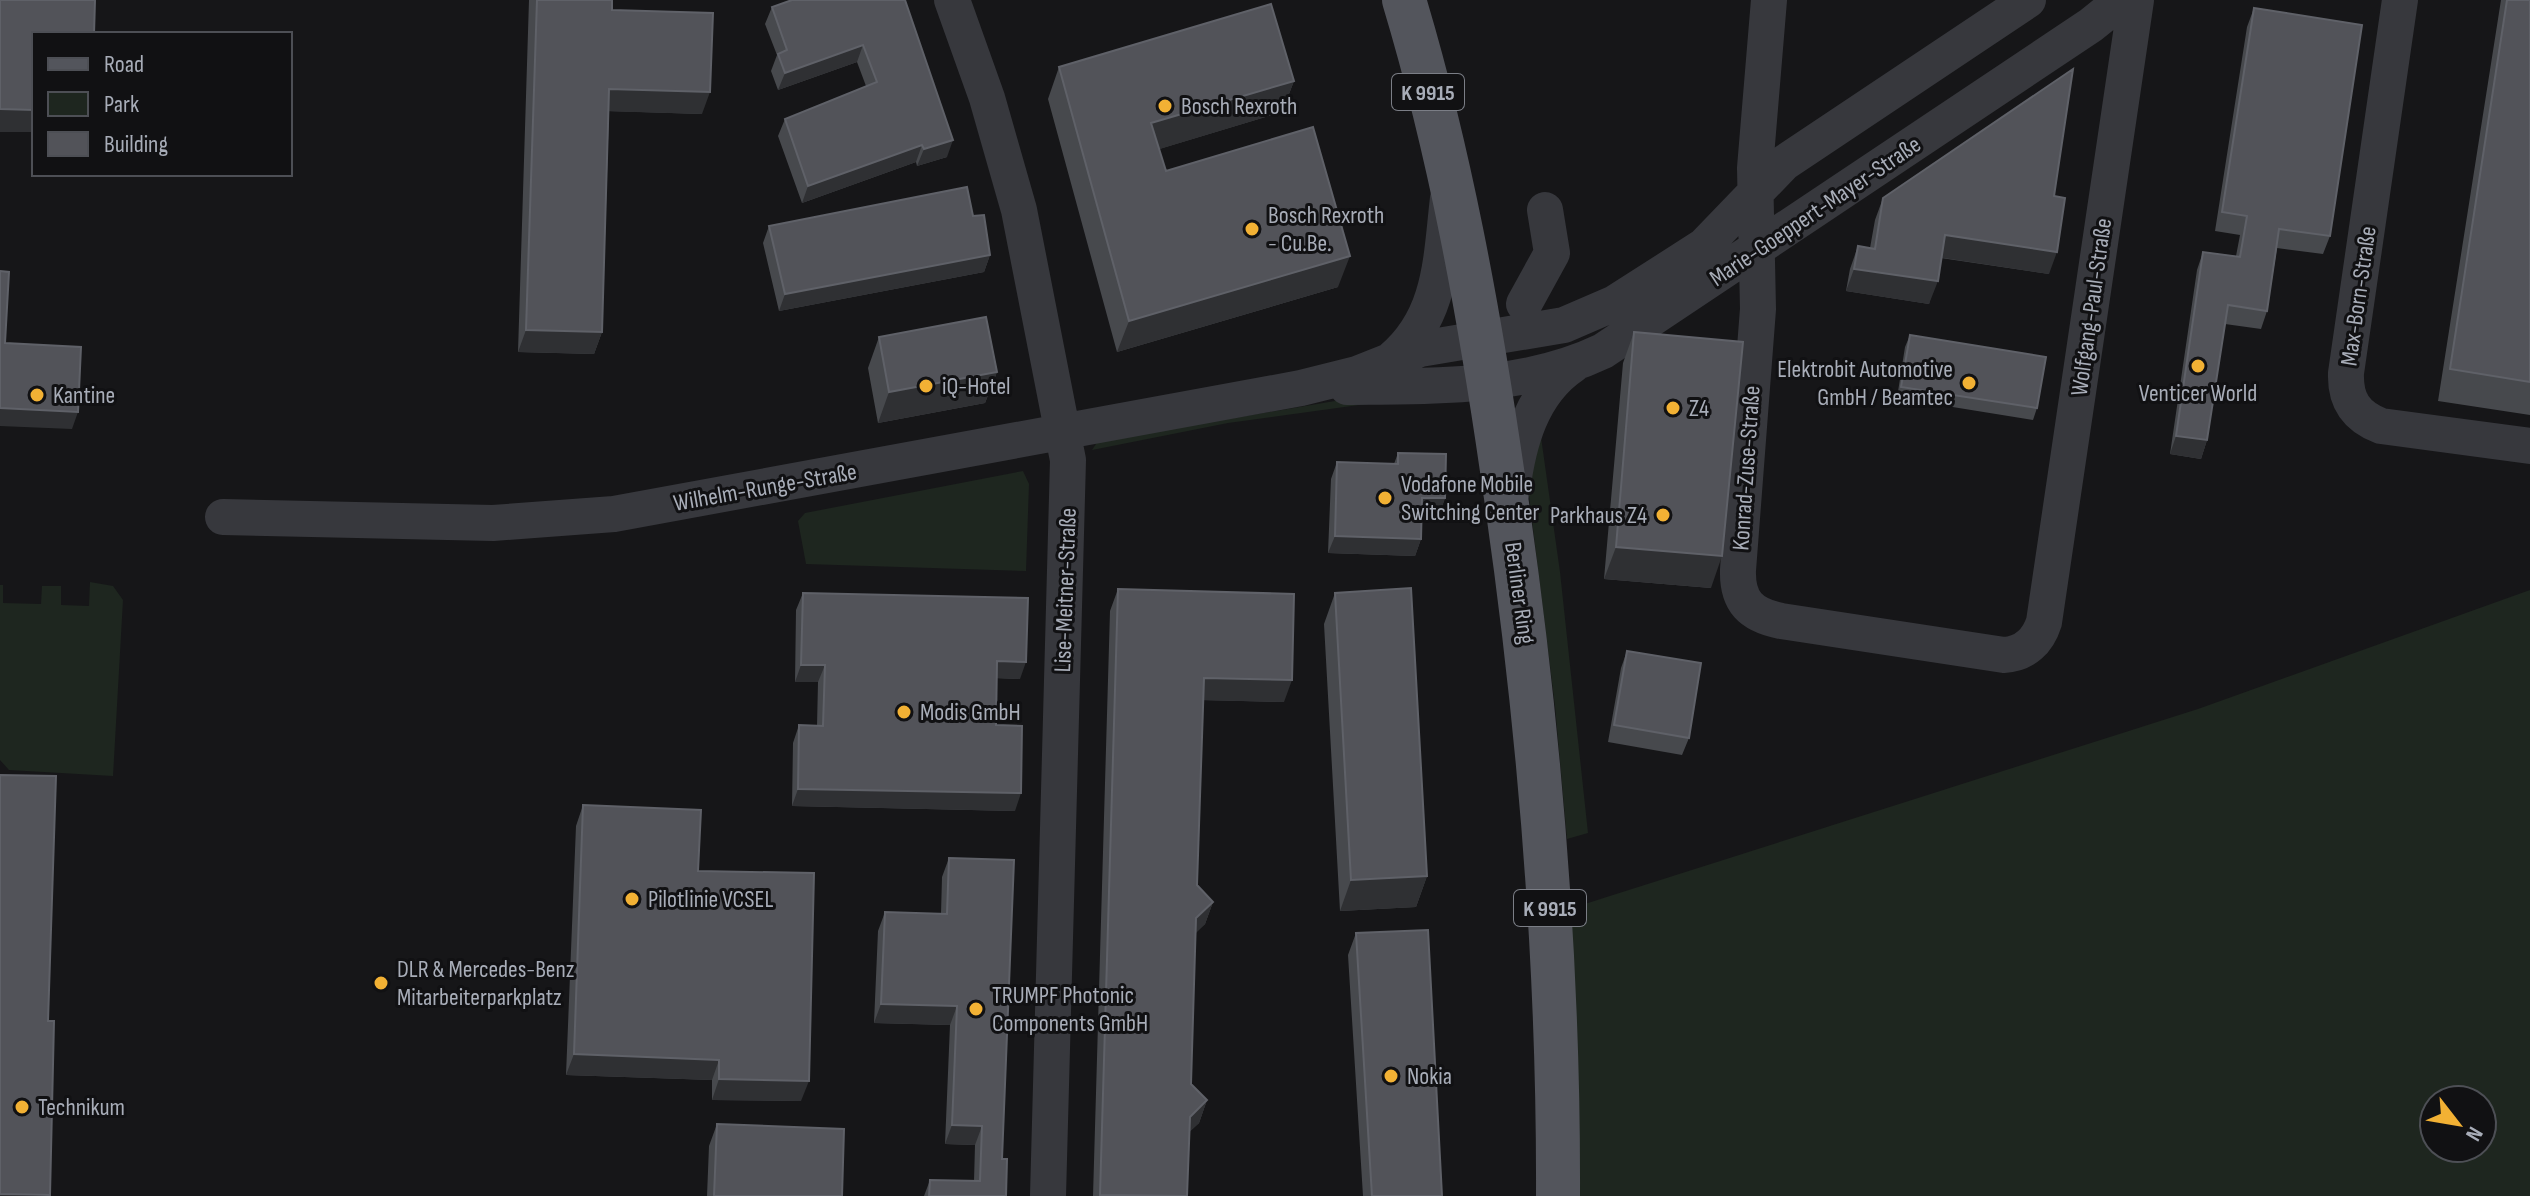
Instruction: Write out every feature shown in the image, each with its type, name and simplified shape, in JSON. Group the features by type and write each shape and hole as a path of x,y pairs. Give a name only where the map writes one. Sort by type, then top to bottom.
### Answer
{"main road":[{"name":"Berliner Ring","path":"1404,0 1450,184 1485,361 1533,694 1545,835 1556,1049 1558,1196"}],"street":[{"name":"Lise-Meitner-Straße","path":"952,0 987,98 1019,210 1065,432 1069,469 1048,1196"},
{"name":"Konrad-Zuse-Straße","path":"1769,0 1755,190 1758,318 1738,581 1747,607 1781,621 2004,655 2019,652 2032,643 2041,630 2045,613"},
{"name":"Marie-Goeppert-Mayer-Straße","path":"1485,361 1627,297 1704,246 1784,163 2028,0"},
{"name":"Marie-Goeppert-Mayer-Straße","path":"1485,361 1574,364 1628,336 2091,25 2122,0"},
{"name":"Wolfgang-Paul-Straße","path":"2045,613 2136,0"},
{"name":"Max-Born-Straße","path":"2400,0 2346,373 2348,397 2360,415 2381,426 2530,446"},
{"name":"Wilhelm-Runge-Straße","path":"1387,363 1413,338 1432,308 1450,184"},
{"path":"1524,304 1552,253 1558,212"},
{"name":"Wilhelm-Runge-Straße","path":"1301,388 1387,363 1420,349 1485,361"},
{"name":"Wilhelm-Runge-Straße","path":"223,517 493,523 584,517 689,502 1301,388 1485,361"},
{"path":"1509,514 1525,429 1544,394 1574,364"}],"green space":[{"path":"1394,391 1395,400 1228,423 1092,450 1098,441"},
{"path":"1540,430 1560,572 1588,833 1567,839 1555,706 1528,488"},
{"path":"1023,471 1029,484 1026,571 806,564 798,521 805,513"},
{"path":"90,582 113,586 123,600 113,776 9,770 0,760 0,585 3,585 3,603 41,604 42,586 61,586 61,605 89,606"},
{"path":"2530,590 2530,1196 1577,1196 1569,909 2198,709"}],"building":[{"path":"0,0 95,0 94,32 32,32 32,110 0,109"},
{"path":"537,0 612,0 612,10 713,13 710,92 609,89 602,332 526,330"},
{"path":"792,0 905,0 953,140 924,149 922,145 808,186 785,119 877,82 863,45 785,73 778,54 787,50 772,7"},
{"path":"2507,0 2530,0 2530,382 2450,369"},
{"path":"1271,4 1294,81 1151,123 1166,171 1313,127 1350,256 1129,321 1059,67"},
{"path":"2254,8 2362,25 2330,236 2279,229 2267,311 2228,305 2207,440 2176,436 2203,252 2240,257 2247,216 2222,212"},
{"path":"2073,69 2054,196 2065,198 2057,252 1945,235 1938,281 1854,269 1858,246 1875,249 1883,198"},
{"path":"967,187 973,216 984,215 990,255 785,294 769,226"},
{"name":"Kantine","path":"0,271 9,272 5,343 81,347 78,412 0,408"},
{"path":"986,317 997,372 889,392 879,337"},
{"path":"1634,332 1743,342 1722,556 1616,547"},
{"name":"Elektrobit Automotive GmbH / Beamtec","path":"1910,335 2046,357 2037,408 1901,387"},
{"name":"Vodafone Mobile Switching Center","path":"1398,453 1446,454 1445,498 1422,498 1421,539 1335,536 1337,462 1398,464"},
{"path":"1411,588 1427,876 1351,880 1335,593"},
{"path":"1118,589 1294,594 1292,680 1204,678 1197,885 1213,902 1196,918 1191,1084 1207,1100 1190,1117 1187,1196 1100,1195"},
{"name":"Modis GmbH","path":"803,593 1028,598 1026,662 997,661 996,725 1022,726 1021,793 798,789 799,725 823,726 825,665 801,665"},
{"path":"1627,651 1701,663 1689,738 1614,725"},
{"path":"0,775 56,776 48,1021 54,1021 50,1195 0,1194"},
{"path":"583,805 701,810 698,871 814,873 809,1081 719,1079 719,1060 574,1054"},
{"name":"TRUMPF Photonic Components GmbH","path":"949,858 1014,860 1002,1159 1007,1159 1006,1196 929,1196 930,1180 980,1181 982,1126 952,1125 957,1006 881,1004 885,912 947,914"},
{"name":"Nokia","path":"1428,930 1442,1196 1372,1196 1356,933"},
{"path":"717,1124 844,1129 842,1196 714,1196"}],"place":[{"name":"Bosch Rexroth","path":"1165,106"},
{"name":"Bosch Rexroth - Cu.Be.","path":"1252,229"},
{"name":"Venticer World","path":"2198,366"},
{"name":"Elektrobit Automotive GmbH / Beamtec","path":"1969,383"},
{"name":"iQ-Hotel","path":"926,386"},
{"name":"Kantine","path":"37,395"},
{"name":"Z4","path":"1673,408"},
{"name":"Vodafone Mobile Switching Center","path":"1385,498"},
{"name":"Parkhaus Z4","path":"1663,515"},
{"name":"Modis GmbH","path":"904,712"},
{"name":"Pilotlinie VCSEL","path":"632,899"},
{"name":"DLR & Mercedes-Benz Mitarbeiterparkplatz","path":"381,983"},
{"name":"TRUMPF Photonic Components GmbH","path":"976,1009"},
{"name":"Nokia","path":"1391,1076"},
{"name":"Technikum","path":"22,1107"}]}
